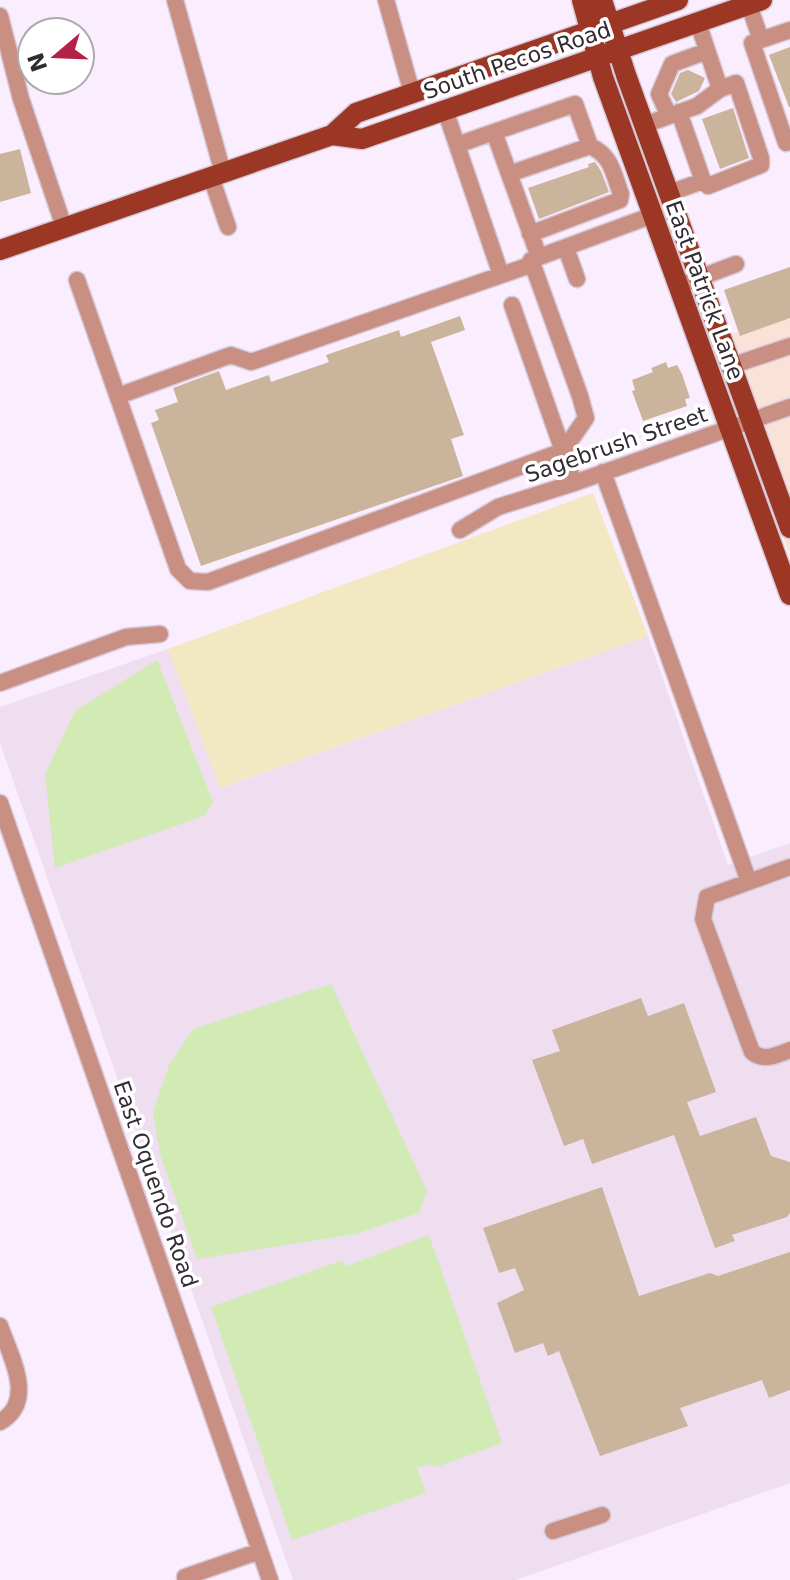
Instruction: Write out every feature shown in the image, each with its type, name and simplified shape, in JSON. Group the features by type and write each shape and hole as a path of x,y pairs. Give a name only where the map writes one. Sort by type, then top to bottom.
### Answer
{"main road":[{"name":"East Patrick Lane","path":"582,0 618,50 751,420 784,493 789,524"},
{"name":"East Patrick Lane","path":"602,0 597,57 790,595"},
{"name":"South Pecos Road","path":"0,250 332,135 356,113 678,0"},
{"name":"South Pecos Road","path":"332,135 362,139 755,2"}],"street":[{"path":"175,0 208,126 228,227"},
{"path":"386,0 412,93"},
{"path":"755,2 761,40"},
{"path":"0,16 21,99 64,227"},
{"path":"698,23 720,89"},
{"path":"789,147 752,43 790,30"},
{"path":"644,125 674,114 697,106 720,89 736,83 761,165 708,186 674,114 659,94 672,64 707,51"},
{"path":"457,145 575,104 590,146"},
{"path":"445,110 501,275"},
{"path":"77,280 178,569 190,581 208,582 563,451 586,418 530,234 494,132"},
{"path":"509,174 590,146 607,157 621,194 620,200 530,234"},
{"path":"669,193 703,181"},
{"path":"118,396 231,355 251,362 501,275 653,215"},
{"path":"566,248 577,279"},
{"path":"678,286 736,264"},
{"path":"512,305 574,483"},
{"path":"731,366 790,346"},
{"name":"Sagebrush Street","path":"460,530 498,507 790,407"},
{"path":"603,472 749,882"},
{"path":"0,683 126,637 160,634"},
{"name":"East Oquendo Road","path":"0,803 270,1580"},
{"path":"790,867 707,897 703,919 752,1052 769,1058 790,1050"},
{"path":"0,1326 20,1383 20,1397 8,1418 0,1422"},
{"path":"553,1531 602,1515"},
{"path":"185,1577 260,1551"}],"shaded area":[{"path":"790,313 790,556 743,423 732,334"},
{"path":"648,636 728,865 790,843 790,1483 516,1580 293,1580 0,743 0,707 168,649 221,788"}],"green space":[{"path":"157,660 213,802 204,816 55,868 45,774 75,711"},
{"path":"331,984 427,1191 419,1213 356,1234 197,1259 160,1154 153,1112 169,1065 193,1029"},
{"path":"429,1235 502,1443 437,1467 429,1464 417,1468 426,1493 292,1540 211,1307 343,1260 346,1266"}],"sand":[{"path":"593,493 648,636 220,788 168,649"}],"building":[{"path":"790,47 790,107 789,107 769,55"},
{"path":"688,70 705,78 699,91 676,102 671,94 680,73"},
{"path":"733,108 749,158 720,169 702,119"},
{"path":"20,149 31,193 0,202 0,154"},
{"path":"595,162 609,192 539,219 528,188 589,167 588,164"},
{"path":"790,267 790,318 740,336 724,290"},
{"path":"460,316 465,330 431,342 464,435 451,439 463,476 201,566 151,423 159,420 155,410 178,402 173,388 219,371 226,390 269,375 271,382 329,362 326,355 399,330 401,337"},
{"path":"666,362 668,368 677,365 682,374 690,398 685,399 687,406 643,421 632,391 635,390 632,380 653,372 651,368"},
{"path":"641,998 648,1016 684,1003 716,1092 687,1102 700,1136 756,1117 771,1156 790,1162 790,1213 787,1217 732,1235 735,1241 715,1248 674,1135 592,1164 583,1139 564,1146 532,1060 560,1051 552,1030"},
{"path":"602,1187 639,1296 710,1273 718,1276 790,1252 790,1390 769,1398 762,1380 680,1408 688,1426 600,1456 559,1351 548,1356 543,1343 515,1353 497,1303 524,1290 515,1268 499,1273 483,1228"}]}
